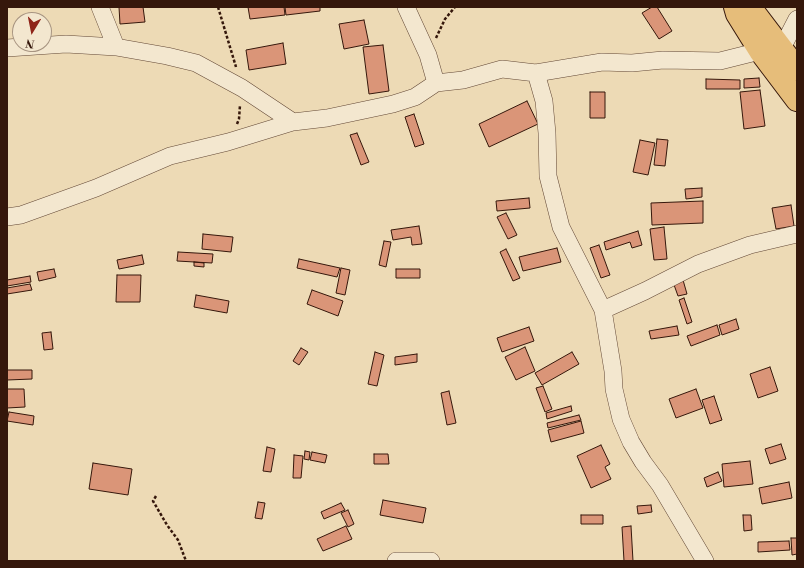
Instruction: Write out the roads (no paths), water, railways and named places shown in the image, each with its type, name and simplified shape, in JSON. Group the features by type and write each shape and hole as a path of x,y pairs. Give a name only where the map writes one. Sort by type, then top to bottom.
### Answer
{"main road":[{"path":"735,7 737,14 771,49 797,69"},
{"path":"750,7 797,100"}],"street":[{"path":"100,7 116,47"},
{"path":"406,7 428,55 436,83"},
{"path":"7,217 21,215 96,188 170,156 228,142 293,122 326,118 393,104 415,97 436,83 463,80 502,68 536,73 602,62 632,63 663,60 720,61 771,49 797,19"},
{"path":"7,48 66,44 116,47 196,63 242,88 293,122"},
{"path":"536,73 544,101 547,133 548,176 561,227 603,310 613,371 614,389 621,419 643,462 652,472 705,561"},
{"path":"603,310 698,264 750,245 797,234"},
{"path":"396,561 431,561"}]}
